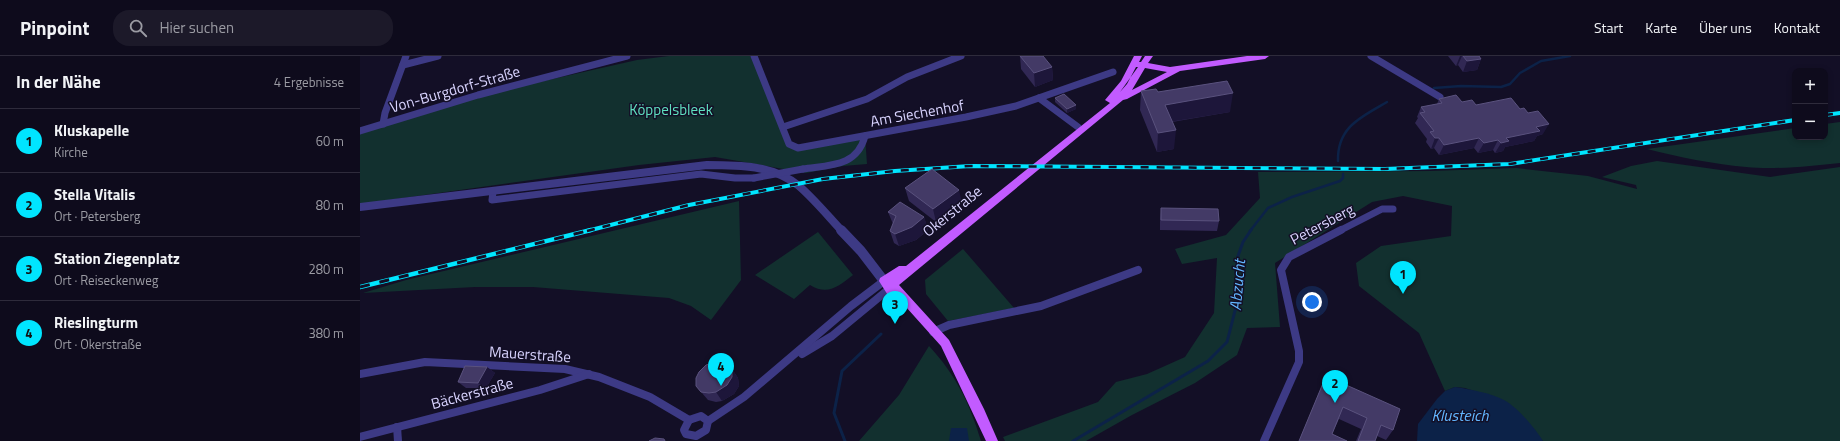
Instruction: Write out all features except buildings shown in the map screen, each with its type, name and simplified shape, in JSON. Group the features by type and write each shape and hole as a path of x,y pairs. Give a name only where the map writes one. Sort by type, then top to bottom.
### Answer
{"main road":[{"path":"1240,59 1252,56"},
{"path":"1134,62 1146,61 1170,70 1265,56"},
{"path":"1118,99 1128,89 1146,61"},
{"name":"Okerstraße","path":"1061,143 1109,100 1124,82 1134,62"},
{"path":"1118,99 1180,69"},
{"name":"Okerstraße","path":"889,283 910,264 1118,99"},
{"path":"889,283 902,305 914,311 934,332 948,357 954,362 980,413 992,441"}],"street":[{"path":"383,124 406,56"},
{"path":"403,65 438,56"},
{"name":"Von-Burgdorf-Straße","path":"360,131 478,95 627,56"},
{"path":"754,56 783,127 867,99 907,77 961,56"},
{"path":"1371,56 1440,97"},
{"name":"Am Siechenhof","path":"783,127 789,144 798,148 966,117 1016,106 1112,72"},
{"path":"1039,98 1078,127"},
{"path":"492,192 492,200 694,175 718,175 742,180 842,163 854,158 864,145 865,136"},
{"path":"360,207 389,202 492,192 707,165 743,165 772,171 799,186 889,283"},
{"name":"Petersberg","path":"1264,441 1299,362 1299,351 1281,270 1283,265 1289,257 1371,214 1382,209 1393,209"},
{"path":"934,332 949,325 1041,306 1138,270"},
{"name":"Okerstraße","path":"708,421 719,415 784,364 832,336 889,283"},
{"name":"Mauerstraße","path":"360,374 425,362 565,368 590,374 650,397 689,420"},
{"name":"Bäckerstraße","path":"360,437 540,390 590,374"},
{"path":"701,416 706,418 708,421 706,430 701,437 696,436 689,439 684,430 689,420 701,416"},
{"path":"397,427 398,441"}],"green space":[{"name":"Köppelsbleek","path":"669,56 750,56 756,61 789,144 798,148 865,136 867,164 843,166 806,173 715,157 639,165 360,204 360,132 477,96 637,60"},
{"path":"1840,122 1840,163 1757,168 1708,162 1647,149 1792,128 1792,140 1828,140 1828,124"},
{"path":"1657,161 1770,177 1840,167 1840,441 1543,441 1504,401 1465,388 1455,387 1445,391 1419,333 1359,286 1356,263 1381,246 1451,236 1452,206 1403,196 1372,202 1275,263 1280,327 1247,328 1237,355 1195,383 1132,415 1086,441 1005,441 1003,437 1098,402 1116,382 1147,374 1185,357 1214,313 1217,258 1182,264 1175,249 1226,235 1260,198 1258,172 1430,171 1516,168 1588,176 1637,189 1636,185 1602,177 1631,166"},
{"path":"739,201 741,280 711,320 691,306 669,298 533,287 475,287 363,293 406,280"},
{"path":"818,232 853,275 843,283 828,290 822,290 810,285 794,299 755,275"},
{"path":"963,249 1014,308 948,321 926,294 925,280"},
{"path":"929,346 947,368 961,390 967,402 981,441 859,441 899,395"}],"water":[{"name":"Klusteich","path":"1455,387 1493,395 1509,403 1525,418 1543,441 1417,441 1418,424 1445,391"},
{"path":"951,428 967,428 969,441 949,441"}],"waterway":[{"name":"Abzucht","path":"1434,88 1461,86 1501,87 1510,84 1520,73 1541,61 1570,56"},
{"name":"Abzucht","path":"1338,161 1339,149 1346,131 1360,118 1387,102"},
{"name":"Abzucht","path":"1250,231 1268,208 1292,197 1340,181 1343,178 1343,174"},
{"name":"Abzucht","path":"1073,441 1208,361 1227,342 1238,299 1236,270 1238,256 1243,242 1251,230"},
{"path":"845,441 834,413 842,371 881,334"}],"railway":[{"path":"1828,115 1840,113"},
{"path":"589,231 689,205 823,179 895,171 970,166 1385,169 1510,164 1792,120"},
{"path":"360,287 589,231"}],"place":[{"name":"Kluskapelle","path":"1403,294"},
{"name":"Station Ziegenplatz","path":"895,324"},
{"name":"Rieslingturm","path":"721,386"},
{"name":"Stella Vitalis","path":"1335,403"}]}
